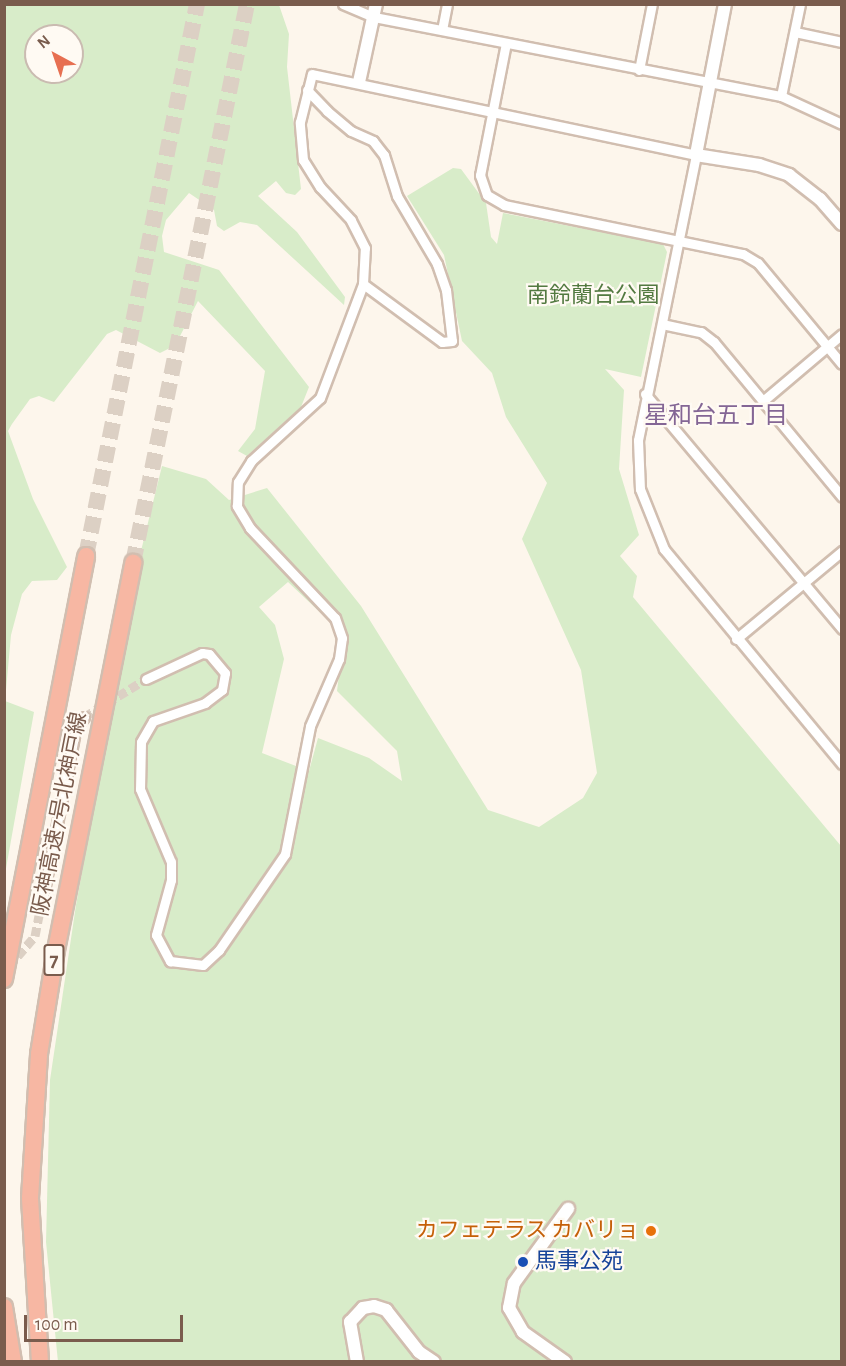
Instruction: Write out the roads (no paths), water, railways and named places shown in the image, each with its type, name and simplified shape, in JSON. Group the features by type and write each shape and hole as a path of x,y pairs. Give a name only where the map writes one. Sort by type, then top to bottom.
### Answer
{"highway":[{"name":"阪神高速7号北神戸線","path":"4,979 86,556"},
{"name":"阪神高速7号北神戸線","path":"40,1362 30,1198 39,1054 56,950 133,563"},
{"path":"4,1307 13,1362"}],"street":[{"path":"343,4 442,30 781,96 842,124"},
{"path":"442,30 447,4"},
{"path":"639,70 652,4"},
{"path":"725,4 680,242 645,394 638,440 640,489 651,525 664,549 736,639 842,764"},
{"path":"781,96 800,4"},
{"path":"359,82 375,11"},
{"path":"795,33 842,42"},
{"path":"506,43 480,175 487,195 504,205 743,254 758,263 842,364"},
{"path":"146,679 202,652 209,654 225,673 222,690 205,703 153,721 140,749 140,789 171,862 171,880 156,927 159,945 170,961 203,965 219,950 285,854 310,726 339,659 342,638 335,618 250,528 237,506 238,482 251,461 320,398 363,284 365,248 351,220 320,187 303,160 300,122 312,74 359,82 491,113 696,155 759,165 789,175 820,199 840,220"},
{"path":"307,90 351,131 373,141 384,155 397,196 436,264 446,290 452,341 442,342 363,284"},
{"path":"662,324 701,332 764,400 842,496"},
{"path":"764,400 826,345 842,334"},
{"path":"645,394 842,629"},
{"path":"736,639 842,551"},
{"path":"42,901 76,726 84,717"},
{"path":"565,1362 523,1332 509,1308 514,1283 568,1209"},
{"path":"357,1362 350,1322 363,1308 374,1306 386,1310 419,1352 434,1362"}],"tunnel":[{"path":"86,556 197,4"},
{"path":"133,563 247,4"},
{"path":"84,717 146,679"},
{"path":"9,966 35,936 42,901"}],"place":[{"name":"カフェテラス カバリョ","path":"651,1231"},
{"name":"馬事公苑","path":"523,1262"}],"district":[{"name":"星和台五丁目","path":"716,417"}],"park label":[{"name":"南鈴蘭台公園","path":"593,296"}]}
